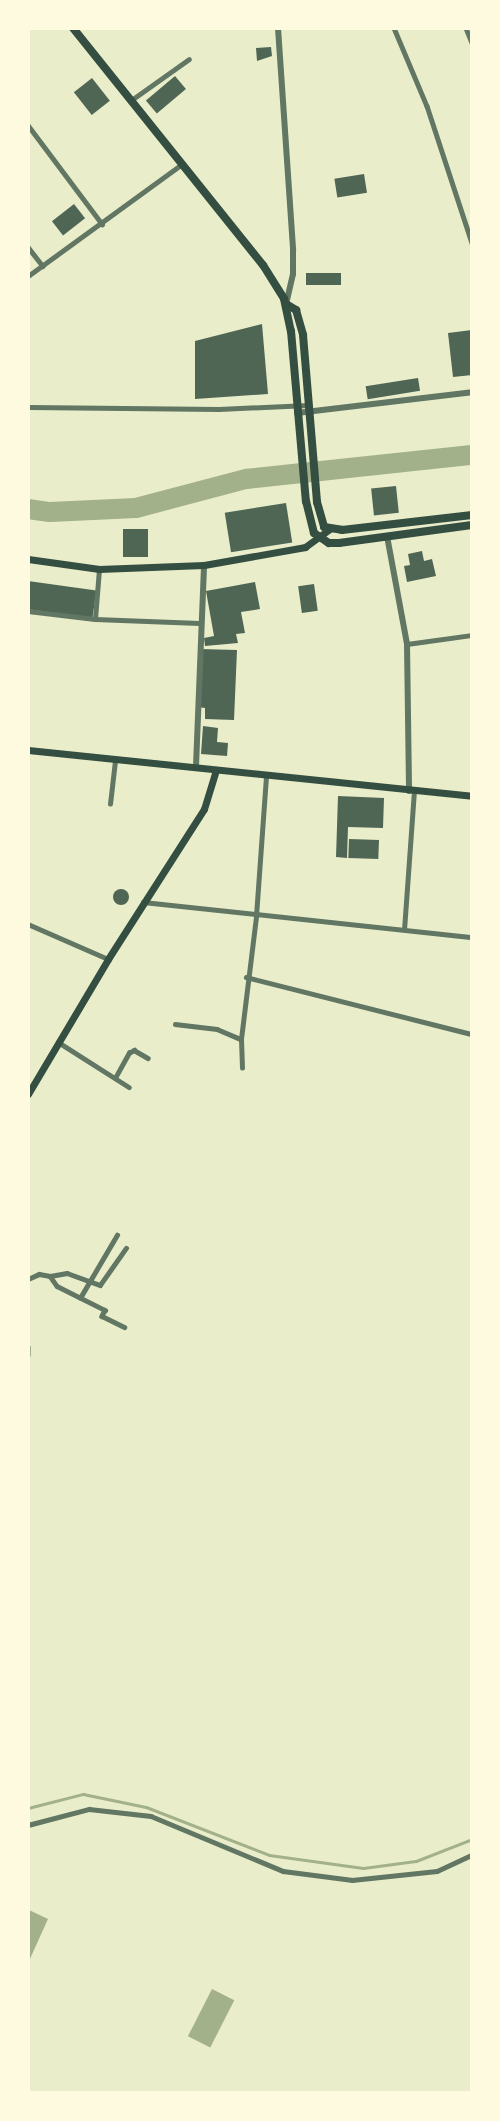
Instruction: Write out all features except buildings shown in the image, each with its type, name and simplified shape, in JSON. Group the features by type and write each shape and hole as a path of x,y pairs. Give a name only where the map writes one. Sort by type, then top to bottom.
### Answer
{"highway":[{"path":"73,28 130,102 263,265 286,304 299,316 320,521 330,529 471,515"},
{"path":"286,304 306,501 310,523 320,538 339,543 471,525"}],"main road":[{"path":"28,560 99,568 204,565 265,557 305,547 330,529"},
{"path":"28,750 196,766 266,777 471,796"},
{"path":"28,1094 108,959 204,809 216,770"}],"street":[{"path":"278,28 293,250 293,274 286,304"},
{"path":"394,28 427,106 471,243"},
{"path":"466,28 471,43"},
{"path":"130,102 189,59"},
{"path":"28,125 102,224"},
{"path":"28,276 181,165"},
{"path":"28,247 43,266"},
{"path":"28,406 297,409 471,392"},
{"path":"387,536 407,644 412,791 404,930"},
{"path":"196,766 199,623 204,565"},
{"path":"95,619 99,568"},
{"path":"28,611 95,619 199,623"},
{"path":"407,644 471,635"},
{"path":"110,804 116,760"},
{"path":"242,1068 241,1039 246,977 256,916 266,777"},
{"path":"144,902 256,916 471,937"},
{"path":"28,924 108,959"},
{"path":"246,977 471,1034"},
{"path":"175,1024 217,1029 241,1039"},
{"path":"58,1042 129,1087"},
{"path":"115,1078 129,1053 134,1050 148,1058"},
{"path":"80,1298 117,1234"},
{"path":"28,1279 39,1274 50,1276 67,1273 100,1285 126,1248"},
{"path":"50,1276 57,1286 105,1310 102,1316 124,1327"},
{"path":"28,1347 28,1355"},
{"path":"28,1825 89,1809 151,1816 283,1871 352,1880 437,1870 471,1855"}],"shaded area":[{"path":"29,1910 48,1919 29,1961"},
{"path":"212,1989 234,2000 210,2048 188,2036"}],"waterway":[{"path":"28,509 50,512 136,508 246,479 472,455"},
{"path":"28,1808 83,1794 146,1807 269,1855 363,1868 416,1861 472,1839"}]}
